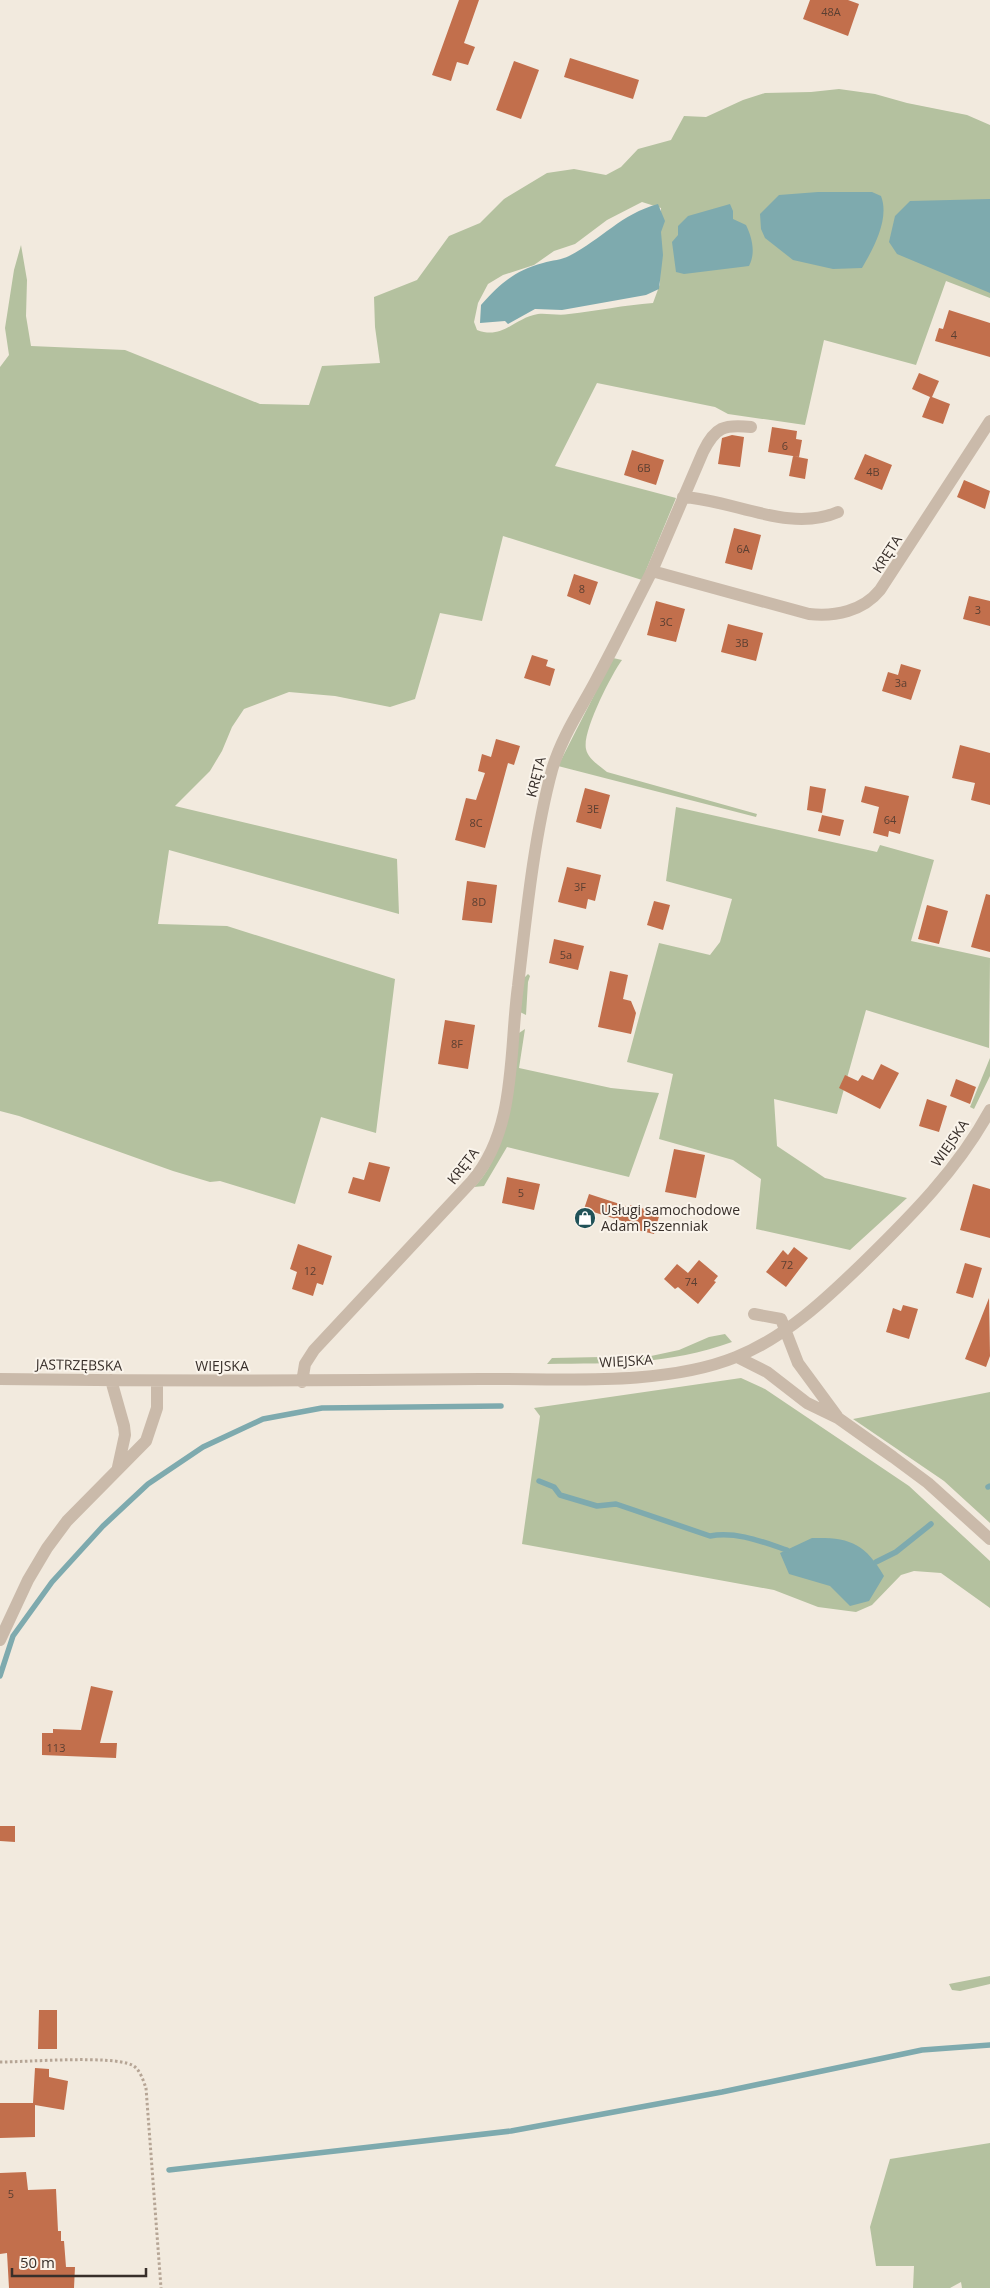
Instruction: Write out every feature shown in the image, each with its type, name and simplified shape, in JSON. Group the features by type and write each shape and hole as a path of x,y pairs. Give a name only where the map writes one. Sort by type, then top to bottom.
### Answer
{"street":[{"name":"KRĘTA","path":"302,1382 305,1364 314,1350 472,1181 486,1164 493,1151 500,1129 507,1093 518,986 535,859 552,768 565,738 652,571 808,614 827,616 853,610 872,599 880,590 990,421"},
{"path":"652,571 683,497 712,435 725,427 751,427"},
{"path":"683,497 794,519 816,519 838,512"},
{"name":"WIEJSKA","path":"157,1381 302,1382 632,1377 681,1372 737,1357 786,1329 827,1297 919,1206 960,1158 990,1110"},
{"path":"754,1314 781,1319 798,1363 838,1418"},
{"path":"737,1357 767,1372 808,1403 838,1418 912,1470 990,1539"},
{"name":"JASTRZĘBSKA","path":"0,1379 157,1381"},
{"path":"111,1380 125,1435 118,1467"},
{"path":"0,1640 28,1580 47,1548 67,1521 118,1467 146,1441 157,1408 157,1381"}],"path":[{"path":"0,2062 112,2061 133,2066 142,2075 146,2088 161,2288"}],"green space":[{"path":"839,89 875,94 907,103 967,115 990,125 990,298 946,281 916,365 824,340 805,425 728,414 715,407 597,383 555,466 676,498 642,580 503,536 482,621 440,613 415,699 390,707 335,696 289,692 244,709 232,727 222,751 210,771 175,806 397,859 399,914 169,850 158,924 227,926 395,979 376,1133 321,1117 295,1204 220,1181 210,1182 173,1171 19,1116 0,1111 0,367 9,355 5,328 14,270 21,245 27,280 26,316 31,346 125,350 260,404 309,405 322,366 380,363 375,327 374,297 417,280 449,236 480,223 504,199 547,173 574,169 606,175 621,167 638,149 671,140 684,116 706,117 743,100 765,93","holes":["642,202 661,208 660,284 653,303 565,315 538,314 494,332 477,330 474,322 478,303 488,284 503,275 534,265 554,251 575,244 607,220"]},
{"path":"613,658 622,660 598,704 588,730 586,749 592,759 607,772 757,814 756,817 558,766"},
{"path":"676,807 877,852 880,845 934,860 911,941 990,958 989,1048 866,1010 837,1114 774,1099 777,1146 825,1178 907,1198 850,1250 756,1229 761,1179 733,1160 659,1139 673,1074 627,1062 659,943 710,955 720,942 732,899 666,881"},
{"path":"528,974 530,976 526,1015 520,1012 523,979"},
{"path":"525,1029 519,1068 611,1088 659,1093 629,1177 507,1147 484,1186 474,1187 486,1173 502,1136 507,1115 519,1033"},
{"path":"990,1058 990,1076 974,1109 970,1107"},
{"path":"725,1334 732,1342 708,1350 663,1359 618,1363 547,1364 552,1358 651,1356 679,1350 709,1337"},
{"path":"741,1378 765,1389 909,1486 990,1561 990,1608 941,1573 914,1571 901,1575 872,1605 856,1612 818,1607 774,1590 522,1544 540,1416 534,1408"},
{"path":"990,1392 990,1523 944,1481 853,1419"},
{"path":"990,1976 990,1984 960,1991 952,1990 949,1984"},
{"path":"990,2143 990,2288 962,2288 961,2282 950,2288 913,2288 914,2266 876,2266 870,2227 890,2159"}],"water":[{"path":"818,192 872,192 881,196 883,205 882,224 862,268 833,269 793,260 765,238 761,229 760,214 779,195"},
{"path":"990,199 990,293 897,254 889,242 895,216 910,201"},
{"path":"658,204 665,221 661,232 663,255 659,289 646,295 562,310 535,309 508,324 505,321 480,323 481,305 495,290 516,274 533,266 569,256 622,220 645,208"},
{"path":"730,204 733,211 733,219 746,225 750,235 753,250 749,266 684,274 676,272 672,242 678,235 678,226 688,216"},
{"path":"812,1538 846,1541 863,1549 870,1556 884,1576 869,1601 850,1606 830,1586 789,1574 780,1553"}],"building":[{"path":"459,0 479,0 464,43 475,47 468,65 457,62 451,81 432,75"},
{"path":"810,0 848,0 859,4 848,36 803,19"},
{"path":"570,58 639,80 633,99 564,77"},
{"path":"514,61 539,70 521,119 496,110"},
{"path":"949,310 990,323 990,357 935,341 939,328 943,329"},
{"path":"919,373 939,381 932,397 950,404 943,424 922,417 930,397 912,389"},
{"path":"772,427 797,431 796,439 802,440 799,457 768,452"},
{"path":"732,435 744,437 740,467 718,464 722,438"},
{"path":"632,450 664,460 656,485 624,475"},
{"path":"865,454 892,465 882,490 854,479"},
{"path":"793,456 808,459 805,479 789,476"},
{"path":"964,480 990,491 985,509 957,497"},
{"path":"734,528 761,535 752,570 725,563"},
{"path":"574,574 598,582 590,605 567,596"},
{"path":"969,596 990,601 990,626 963,619"},
{"path":"656,601 685,609 676,642 647,635"},
{"path":"728,624 763,633 756,661 721,652"},
{"path":"532,655 548,660 546,666 555,669 550,686 524,678"},
{"path":"901,664 921,670 911,700 882,691 888,672 898,675"},
{"path":"496,739 520,746 514,765 508,763 485,848 455,840 466,798 476,800 485,773 478,771 482,754 491,757"},
{"path":"960,745 990,753 990,805 971,800 975,783 952,778"},
{"path":"810,786 826,789 822,813 807,810"},
{"path":"865,786 909,796 900,834 889,831 888,837 873,833 879,807 861,802"},
{"path":"585,788 610,795 601,829 576,822"},
{"path":"822,815 844,820 840,836 818,831"},
{"path":"567,867 601,875 595,901 588,899 586,909 558,902"},
{"path":"467,881 497,885 492,923 462,920"},
{"path":"986,894 990,895 990,952 971,947"},
{"path":"654,901 670,905 663,930 647,925"},
{"path":"927,905 948,911 939,944 918,939"},
{"path":"554,939 584,946 578,970 549,963"},
{"path":"610,971 628,975 623,999 631,1001 636,1013 631,1034 598,1027"},
{"path":"445,1020 475,1025 468,1069 438,1064"},
{"path":"881,1064 899,1073 880,1109 839,1088 845,1075 858,1081 862,1075 873,1080"},
{"path":"956,1079 976,1087 970,1104 950,1096"},
{"path":"927,1099 947,1106 939,1132 919,1126"},
{"path":"674,1149 705,1155 696,1198 665,1192"},
{"path":"369,1162 390,1167 380,1202 348,1193 353,1177 364,1180"},
{"path":"507,1177 540,1184 534,1210 502,1203"},
{"path":"973,1184 990,1189 990,1238 960,1230"},
{"path":"589,1194 629,1207 630,1205 660,1213 654,1234 624,1227 625,1222 584,1209"},
{"path":"298,1244 332,1256 323,1285 317,1283 313,1296 292,1289 297,1272 290,1269"},
{"path":"794,1247 808,1258 786,1287 766,1272 783,1250 788,1255"},
{"path":"699,1260 718,1276 714,1281 716,1282 698,1304 678,1287 675,1289 664,1279 677,1264 688,1273"},
{"path":"965,1263 982,1268 973,1298 956,1293"},
{"path":"989,1298 990,1356 986,1367 965,1359"},
{"path":"903,1305 918,1309 909,1339 886,1332 893,1308 901,1311"},
{"path":"91,1686 113,1691 100,1743 117,1743 116,1758 42,1755 42,1733 53,1733 53,1729 81,1730"},
{"path":"0,1826 15,1826 15,1842 0,1841"},
{"path":"39,2010 57,2010 57,2049 38,2049"},
{"path":"35,2068 49,2069 49,2077 68,2081 64,2110 35,2105 35,2137 0,2138 0,2103 33,2103"},
{"path":"26,2172 28,2190 56,2189 58,2231 61,2231 61,2241 64,2241 66,2267 75,2267 74,2288 9,2288 7,2253 0,2254 0,2173"}],"waterway":[{"path":"0,1676 13,1636 52,1582 103,1526 148,1484 203,1447 263,1419 322,1408 501,1406"},
{"path":"539,1481 554,1487 560,1495 597,1506 616,1504 710,1536 739,1536 787,1550"},
{"path":"876,1562 896,1552 931,1524"},
{"path":"169,2170 511,2131 722,2092 922,2050 990,2045"}],"place":[{"name":"Usługi samochodowe Adam Pszenniak","path":"585,1218"}]}
